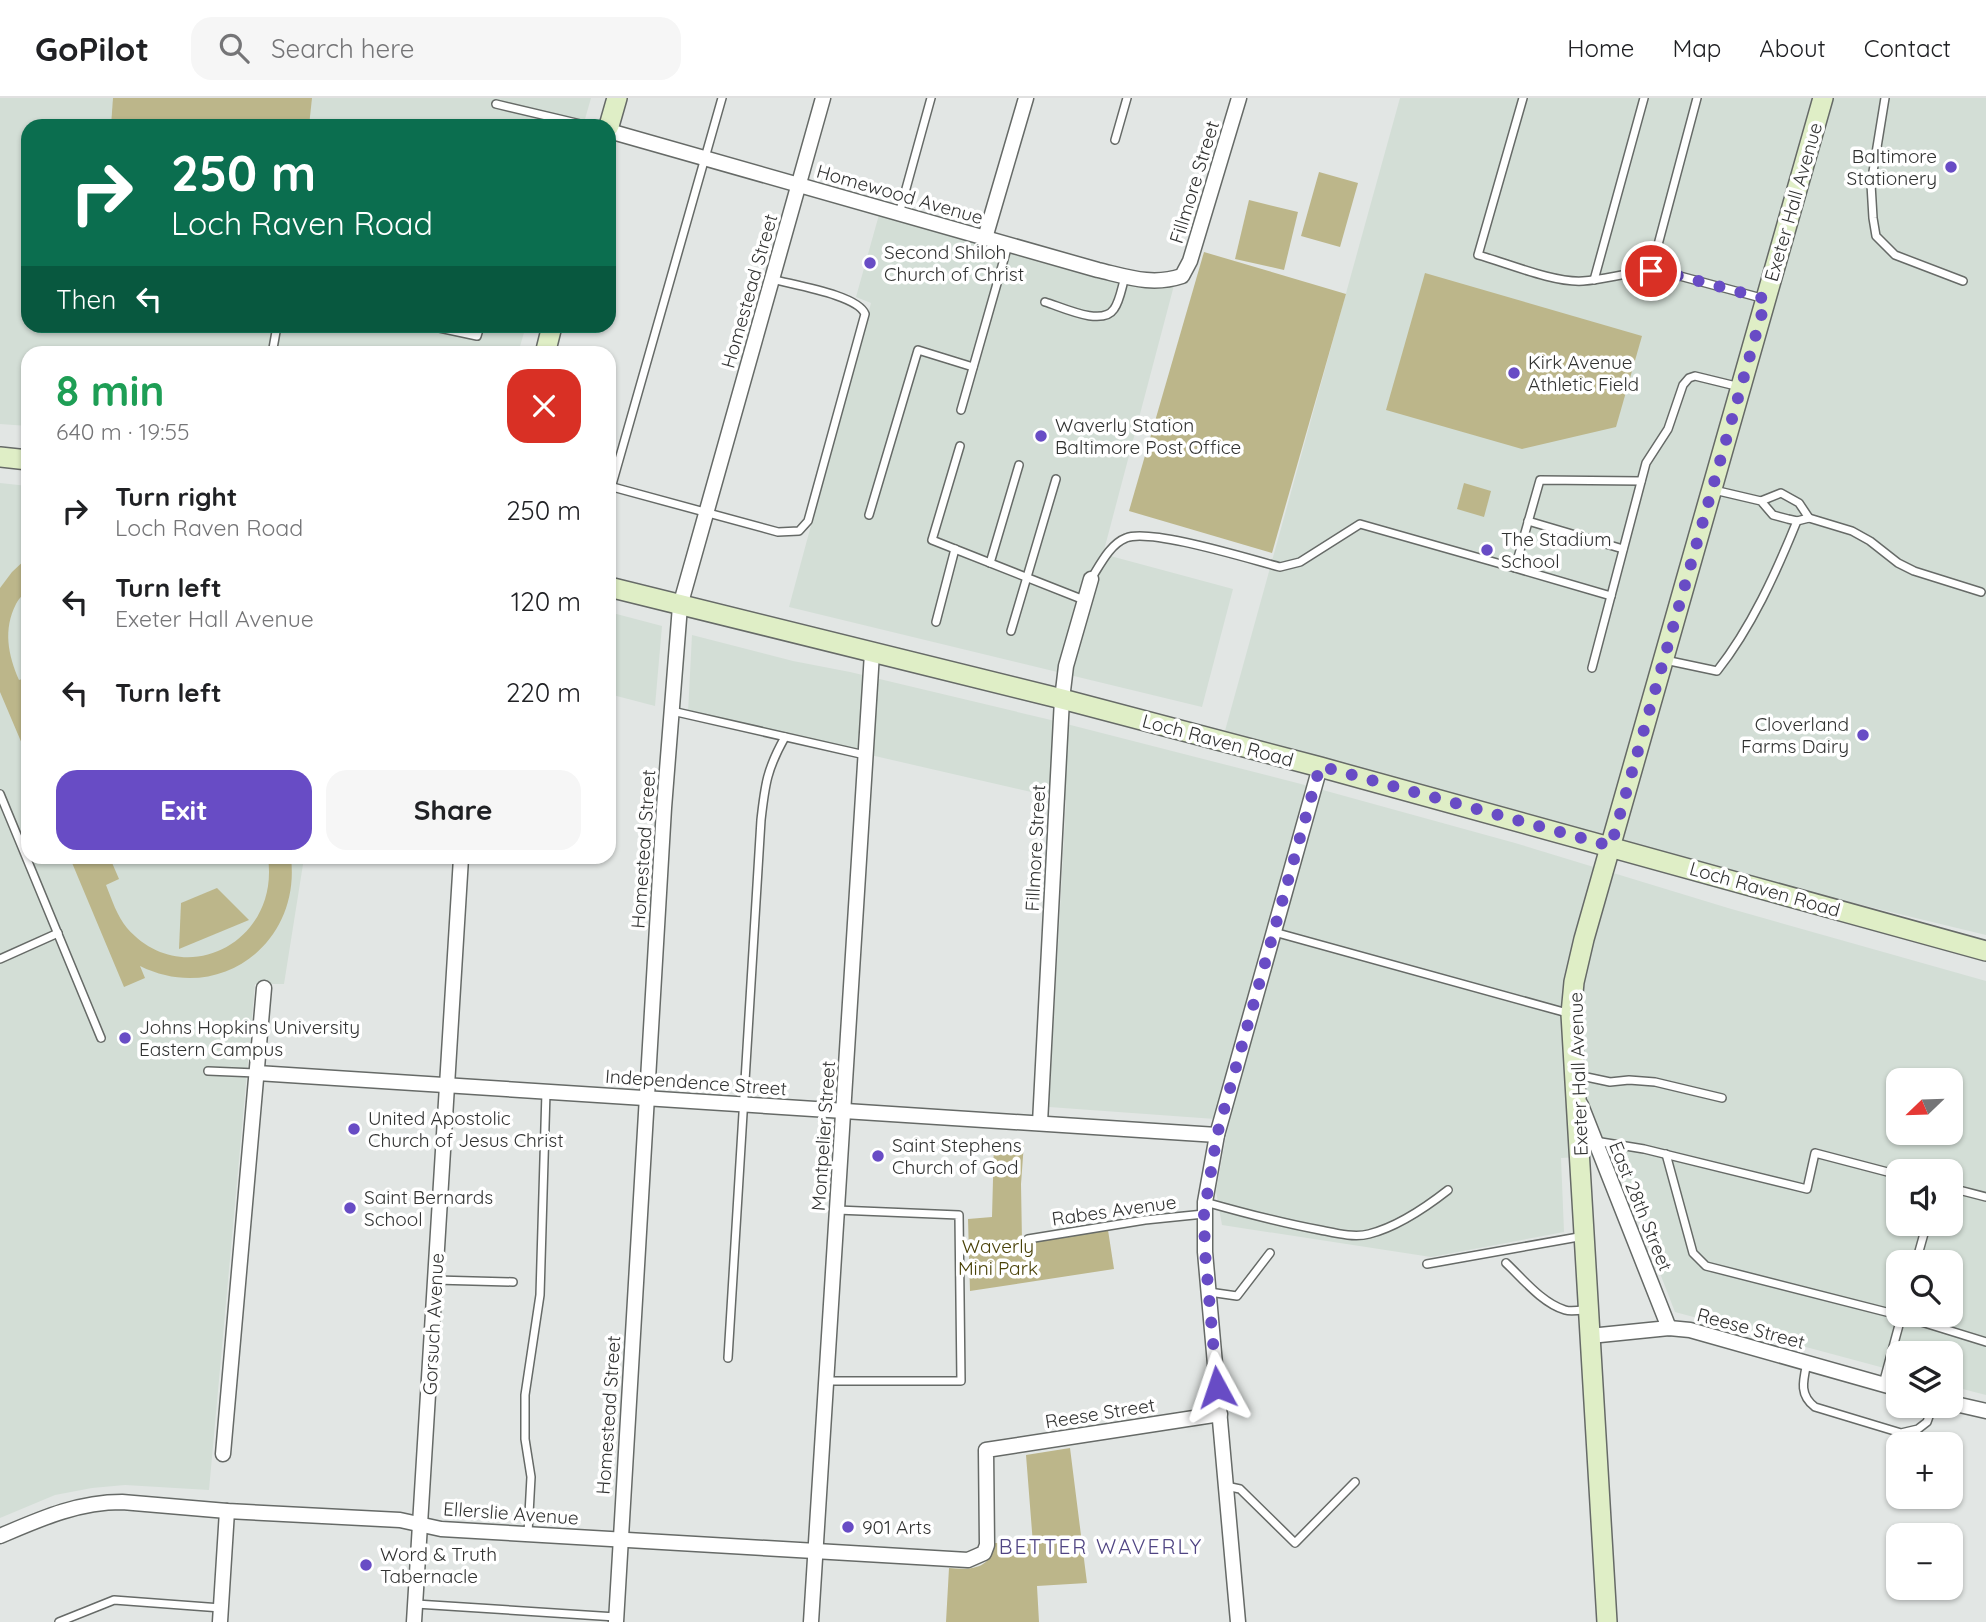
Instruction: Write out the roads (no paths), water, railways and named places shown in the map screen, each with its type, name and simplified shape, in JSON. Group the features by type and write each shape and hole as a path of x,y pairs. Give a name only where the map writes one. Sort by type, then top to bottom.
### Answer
{"street":[{"path":"611,119 617,98"},
{"name":"Homestead Street","path":"616,1619 671,711 680,606 823,98"},
{"path":"985,238 1026,98"},
{"name":"Fillmore Street","path":"1182,276 1198,237 1239,98"},
{"name":"Exeter Hall Avenue","path":"1607,1622 1571,1014 1576,971 1823,98"},
{"name":"Homewood Avenue","path":"616,130 706,159 1125,277 1148,282 1165,282 1182,276"},
{"path":"0,457 21,459"},
{"name":"Fillmore Street","path":"1040,1123 1062,699 1066,666 1091,579"},
{"name":"Loch Raven Road","path":"616,589 1320,766 1986,951"},
{"name":"Montpelier Street","path":"811,1622 872,653"},
{"path":"1238,1622 1209,1292 1205,1208 1217,1135 1320,766"},
{"name":"Gorsuch Avenue","path":"414,1622 461,864"},
{"path":"223,1454 264,988"},
{"name":"Independence Street","path":"257,1073 1217,1135"},
{"name":"East 28th Street","path":"1578,1097 1669,1328"},
{"name":"Reese Street","path":"1590,1336 1669,1328 1690,1330 1886,1385"},
{"path":"1963,1406 1986,1411"},
{"name":"Reese Street","path":"984,1553 987,1545 986,1450 1220,1414"},
{"name":"Ellerslie Avenue","path":"0,1536 60,1510 105,1502 400,1520 442,1529 968,1560 984,1553"},
{"path":"220,1615 227,1511"}],"lane":[{"path":"616,466 722,98"},
{"path":"899,214 931,98"},
{"path":"1115,140 1127,98"},
{"path":"1523,98 1478,254 1567,281 1594,280 1651,271 1665,272 1766,299"},
{"path":"1594,280 1644,98"},
{"path":"1651,271 1697,98"},
{"path":"1885,98 1871,184 1872,218 1876,236 1895,255 1964,281"},
{"path":"496,104 559,119"},
{"path":"961,410 1008,245"},
{"path":"1045,302 1095,318 1107,315 1114,309 1125,277"},
{"path":"616,488 778,532 799,531 808,521 865,314 858,304 841,297 772,279"},
{"path":"463,333 477,336 478,333"},
{"path":"869,515 918,351 973,367"},
{"path":"1592,668 1646,463 1668,429 1683,385 1695,376 1741,387"},
{"path":"960,446 932,540 1084,600"},
{"path":"990,563 1019,465"},
{"path":"1010,631 1056,479"},
{"path":"1515,568 1540,480 1642,481"},
{"path":"1712,490 1760,501 1773,515 1797,521 1809,518 1852,531 1914,571 1981,592"},
{"path":"1760,501 1780,493 1799,503 1809,518"},
{"path":"1664,660 1717,671 1732,653 1756,608 1797,521"},
{"path":"1528,522 1623,549"},
{"path":"1091,579 1113,547 1125,538 1150,535 1280,567 1300,562 1360,524 1611,596"},
{"path":"936,622 955,549"},
{"path":"671,711 866,755"},
{"path":"728,1358 765,786 771,761 785,737"},
{"path":"0,794 21,844"},
{"path":"29,864 101,1038"},
{"path":"1274,932 1571,1014"},
{"path":"0,959 58,933"},
{"path":"208,1071 257,1073"},
{"path":"1576,1075 1610,1082 1656,1082 1722,1098"},
{"path":"528,1533 531,1477 525,1440 525,1395 540,1295 546,1092"},
{"path":"1595,1141 1666,1154 1807,1189 1815,1153 1886,1172"},
{"path":"1666,1154 1693,1253 1706,1266 1886,1311"},
{"path":"1205,1208 1339,1234 1367,1235 1427,1207 1448,1190"},
{"path":"1963,1191 1986,1197"},
{"name":"Rabes Avenue","path":"1028,1239 1205,1208"},
{"path":"826,1381 961,1381 959,1215 837,1210"},
{"path":"1427,1264 1585,1236"},
{"path":"1209,1292 1237,1296 1270,1254"},
{"path":"1506,1263 1555,1305 1567,1311 1589,1309"},
{"path":"435,1280 513,1282"},
{"path":"1883,1384 1899,1327"},
{"path":"1939,1327 1986,1342"},
{"path":"1807,1363 1802,1385 1808,1402 1815,1407 1901,1433 1918,1429 1928,1418"},
{"path":"1226,1486 1240,1489 1295,1543 1355,1482"},
{"path":"59,1622 114,1600 220,1615"},
{"path":"416,1604 616,1619"}],"place":[{"name":"Baltimore Stationery","path":"1951,167"},
{"name":"Second Shiloh Church of Christ","path":"870,263"},
{"name":"Kirk Avenue Athletic Field","path":"1514,373"},
{"name":"Waverly Station Baltimore Post Office","path":"1041,436"},
{"name":"The Stadium School","path":"1487,550"},
{"name":"Cloverland Farms Dairy","path":"1863,735"},
{"name":"Johns Hopkins University Eastern Campus","path":"125,1038"},
{"name":"United Apostolic Church of Jesus Christ","path":"354,1129"},
{"name":"Saint Stephens Church of God","path":"878,1156"},
{"name":"Saint Bernards School","path":"350,1208"},
{"name":"901 Arts","path":"848,1527"},
{"name":"Word & Truth Tabernacle","path":"366,1565"}],"district":[{"name":"BETTER WAVERLY","path":"1101,1547"}],"park label":[{"name":"Waverly Mini Park","path":"998,1257"}]}
